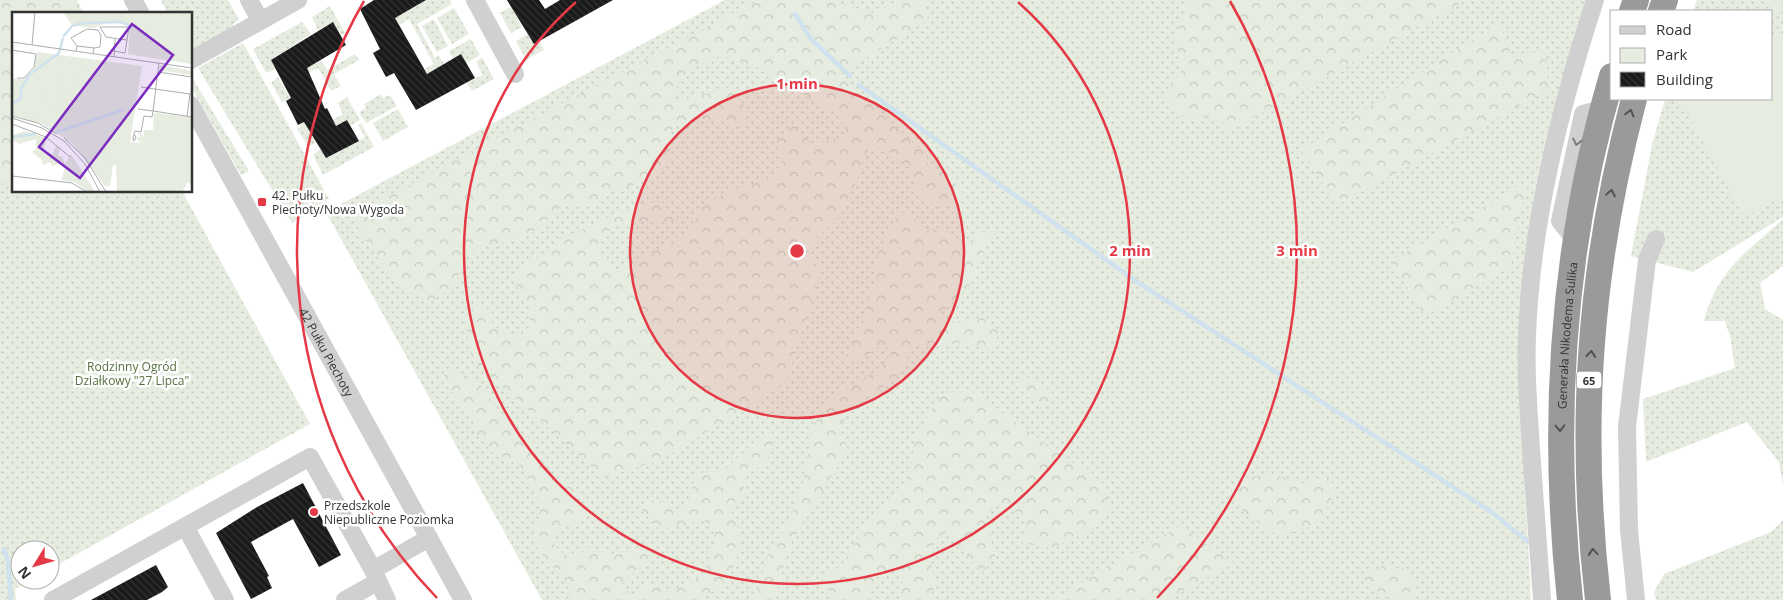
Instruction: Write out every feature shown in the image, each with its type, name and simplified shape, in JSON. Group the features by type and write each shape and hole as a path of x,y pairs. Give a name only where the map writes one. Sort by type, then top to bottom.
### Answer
{"highway":[{"name":"Generała Nikodema Sulika","path":"1570,600 1562,499 1560,411 1565,324 1575,240 1591,155 1610,82"},
{"name":"Generała Nikodema Sulika","path":"1598,600 1589,509 1587,452 1589,377 1601,254 1617,162 1634,100"},
{"path":"1591,155 1617,162"}],"street":[{"path":"133,0 140,12"},
{"path":"249,0 260,20"},
{"path":"192,59 298,0"},
{"path":"475,0 515,74"},
{"path":"1542,600 1527,381 1527,336 1531,280 1552,156 1565,98 1595,0"},
{"name":"42 Pułku Piechoty","path":"192,108 463,600"},
{"path":"1575,240 1560,221 1583,114 1602,108"},
{"path":"1636,600 1629,530 1626,427 1647,260 1656,239"},
{"path":"53,600 186,528 310,457 387,600"},
{"path":"186,528 225,600"},
{"path":"345,600 407,551 429,538"}],"green space":[{"path":"0,0 77,0 83,12 12,12 12,180 0,187"},
{"path":"161,0 228,0 239,20 233,24 235,29 192,52 192,12 167,12"},
{"path":"426,0 450,0 452,4 417,24 435,58 439,56 444,64 427,74 425,69 434,64 409,19 399,25 395,18"},
{"path":"725,0 1586,0 1555,103 1542,155 1532,208 1526,257 1522,305 1521,404 1531,600 542,600 326,212"},
{"path":"758,0 829,0 872,13 894,3 925,0 928,20 840,74 926,155 928,165 947,173 963,193 950,206 932,203 916,190 908,166 884,148 869,148 842,212 818,237 808,253 821,269 786,383 659,461 603,477 472,360 464,314 481,305 495,327 516,337 529,327 531,309 522,300 514,275 563,238 621,212 661,200 675,222 626,222 600,236 599,253 618,272 686,233 708,200 776,176 784,158 775,141 794,124 798,131 813,144 849,136 837,114 757,67 721,56 703,63 683,77 676,92 674,103 730,87 745,107 746,124 729,124 718,120 691,118 669,131 671,161 656,177 612,192 592,204 557,208 546,222 532,233 511,242 486,244 464,259 456,282 431,302 405,288 394,278 375,254 350,216"},
{"path":"1195,0 1466,0 1228,132 1226,125 1210,116 1194,119 1184,116 1165,96 1171,83 1182,73 1175,38 1186,5"},
{"path":"1697,0 1783,0 1783,217 1693,272 1631,256 1652,145 1665,100 1773,100 1773,10 1693,10"},
{"path":"1782,0 1783,9 1773,14 1773,10 1771,10 1766,1"},
{"path":"330,6 345,33 341,35 333,22 318,30 312,17"},
{"path":"511,7 522,27 511,33 500,13"},
{"path":"454,8 469,34 452,44 437,18"},
{"path":"434,19 448,46 437,52 422,26"},
{"path":"302,22 311,34 271,60 276,69 266,73 253,49"},
{"path":"1499,23 1511,54 1546,51 1548,90 1337,205 1301,150"},
{"path":"1783,33 1783,196 1745,217 1680,100 1773,100 1773,38"},
{"path":"528,34 534,44 540,41 544,50 526,60 516,41"},
{"path":"471,39 480,55 466,63 453,59 449,51"},
{"path":"243,43 329,199 292,223 198,68"},
{"path":"355,54 359,60 334,74 341,86 331,91 318,68 305,75 303,68 320,59 327,70"},
{"path":"482,57 494,79 472,91 467,83 483,75 476,62"},
{"path":"278,77 290,98 282,102 271,83"},
{"path":"192,78 249,171 241,175 192,88"},
{"path":"381,94 383,98 390,95 397,106 366,123 359,112 366,108 364,104"},
{"path":"347,97 360,120 350,126 347,120 336,126 331,121 343,114 338,103"},
{"path":"398,109 408,127 383,141 373,123"},
{"path":"304,122 316,143 308,146 297,129"},
{"path":"361,123 374,147 323,175 313,155 320,149 326,158 365,137 358,125"},
{"name":"Rodzinny Ogród Działkowy \"27 Lipca\"","path":"12,180 12,192 183,192 310,424 60,563 60,540 10,540 10,590 15,590 16,600 0,600 0,187"},
{"path":"1527,182 1510,267 1425,316 1391,261"},
{"path":"910,212 923,231 943,228 963,247 980,232 996,230 986,246 969,287 937,317 954,322 983,318 999,332 992,349 953,342 914,346 894,380 854,406 839,427 848,449 790,545 774,600 754,600 769,553 789,523 798,494 802,489 813,426 833,396 881,368 892,352 884,344 857,361 844,364 855,334 865,320 876,279 878,253 898,213"},
{"path":"1783,219 1783,266 1760,283 1765,309 1783,320 1783,485 1779,462 1747,422 1646,462 1643,399 1735,368 1730,336 1725,321 1704,321 1710,304 1725,275 1745,253"},
{"path":"447,369 463,374 482,387 507,422 532,441 547,474 575,487 585,513 577,523 557,528 554,546 573,560 588,547 610,554 641,547 650,557 622,583 632,597 647,585 674,591 702,576 715,542 712,524 702,520 681,526 659,529 642,511 650,500 664,502 684,512 690,501 694,478 708,469 725,470 771,426 772,441 767,462 749,473 743,485 747,497 736,500 730,511 740,532 738,555 732,571 719,588 697,600 576,600 563,579 541,553 534,539 540,514 537,497 520,465 492,452 476,433 472,416 442,380"},
{"path":"1033,378 1051,395 1046,407 1031,400 1018,387 1022,379"},
{"path":"971,391 1103,484 1109,508 1096,527 1053,548 1022,543 1027,531 1026,518 1000,504 986,515 995,556 981,574 948,531 934,540 931,565 936,585 928,600 904,600 900,568 889,570 880,575 868,593 871,600 833,600 822,579 842,565 872,514 899,495 910,474 915,437 942,393"},
{"path":"1269,473 1304,484 1328,477 1336,489 1322,519 1298,533 1275,534 1241,510 1231,491 1244,479"},
{"path":"1783,520 1783,600 1656,600 1654,592 1664,574 1771,532"},
{"path":"1180,526 1234,563 1167,600 1052,600"},
{"path":"1383,566 1405,569 1415,579 1414,600 1385,596 1373,588 1362,576"}],"building":[{"path":"374,0 426,0 395,18 427,74 461,54 475,78 416,110 394,73 386,77 373,53 380,49 360,9"},
{"path":"507,0 539,0 545,9 560,0 613,0 534,44"},
{"path":"333,22 346,45 307,68 325,109 327,108 336,126 347,120 359,141 326,158 304,122 298,125 286,101 291,98 271,60"},
{"path":"303,483 341,555 319,567 293,519 251,542 269,576 267,577 272,588 251,599 216,533 257,507"},
{"path":"156,565 168,587 162,592 147,600 91,600"}],"waterway":[{"path":"795,14 811,39 850,76"},
{"path":"859,85 1136,281 1493,513 1528,542"},
{"path":"4,549 8,561 11,600"}],"place":[{"name":"42. Pułku Piechoty/Nowa Wygoda","path":"262,202"},
{"name":"Przedszkole Niepubliczne Poziomka","path":"314,512"}]}
